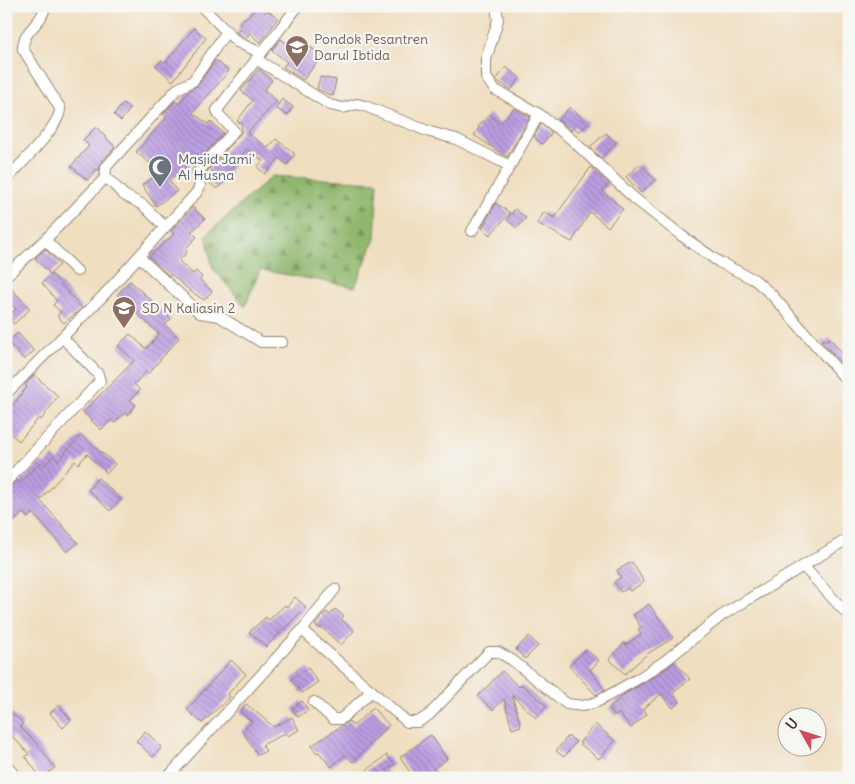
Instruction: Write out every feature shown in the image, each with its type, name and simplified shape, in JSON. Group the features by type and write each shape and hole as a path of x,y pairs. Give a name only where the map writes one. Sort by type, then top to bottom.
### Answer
{"street":[{"path":"6,180 53,127 60,113 60,108 23,49 26,34 40,20 45,6"},
{"path":"201,6 237,42 330,105 343,108 357,104 365,106 430,132 456,139 510,166"},
{"path":"6,394 139,257 164,226 197,192 200,186 197,174 234,131 219,115 218,110 298,6"},
{"path":"496,6 498,20 486,59 486,77 494,89 539,114 570,138 634,198 682,236 719,262 755,280 772,295 849,383"},
{"path":"6,276 46,240 104,178 106,167 176,89 193,81 227,31"},
{"path":"472,231 539,114"},
{"path":"104,178 107,178 124,195 142,204 164,226"},
{"path":"46,240 77,270"},
{"path":"139,257 200,313 219,316 261,342 282,342"},
{"path":"6,482 100,381 98,374 62,338"},
{"path":"302,630 407,722 418,722 428,715 489,652 498,652 558,699 567,704 583,706 597,702 665,662 722,616 849,538"},
{"path":"803,566 849,616"},
{"path":"167,778 302,630 335,589"},
{"path":"314,702 333,719 340,719 372,691"},
{"path":"6,764 16,778"}],"green space":[{"path":"272,176 378,182 375,239 355,287 260,270 245,307 212,267 206,235"}],"building":[{"path":"259,6 265,13 267,10 278,18 260,43 250,33 246,38 236,32 241,27 238,24"},
{"path":"194,28 206,38 173,81 156,66 162,60 165,63"},
{"path":"281,39 303,57 310,47 322,56 303,80 283,67 287,62 272,50"},
{"path":"215,60 229,71 193,113 208,124 210,121 223,133 195,165 192,162 169,180 177,191 156,206 142,185 161,172 136,152 167,117 163,114 175,101 179,104 190,90 198,85"},
{"path":"506,67 520,78 511,90 496,80"},
{"path":"259,69 272,80 264,90 277,101 247,133 268,148 276,139 295,154 287,165 279,158 265,174 257,167 263,161 247,149 228,172 231,174 217,189 206,180 204,175 241,133 242,124 237,121 253,100 241,91"},
{"path":"320,77 336,80 333,96 317,89"},
{"path":"282,99 293,107 287,116 276,108"},
{"path":"123,103 130,109 121,121 114,115"},
{"path":"570,107 588,123 579,132 574,127 571,130 558,120"},
{"path":"514,108 530,117 507,157 474,135 489,114 500,124"},
{"path":"541,124 552,133 542,144 534,137"},
{"path":"96,127 115,147 101,162 99,171 97,169 87,180 71,166 89,146 83,140"},
{"path":"606,133 616,143 601,158 590,147"},
{"path":"640,164 655,180 641,193 626,177"},
{"path":"591,167 609,184 602,191 623,209 608,227 590,212 572,242 537,223 544,212 554,218"},
{"path":"496,203 510,213 490,235 482,228"},
{"path":"193,207 205,219 191,232 197,237 185,249 187,252 179,261 193,274 196,271 202,277 200,280 212,291 204,300 190,291 171,274 169,276 149,257 174,234 171,231"},
{"path":"515,209 526,218 517,228 507,220"},
{"path":"45,249 60,265 50,274 35,258"},
{"path":"52,274 82,308 64,323 57,316 61,312 53,305 57,301 42,283"},
{"path":"130,281 171,319 165,325 179,338 148,374 146,372 134,384 140,390 130,400 136,405 128,415 125,413 114,423 111,420 101,430 83,412 134,361 118,346 130,334 146,349 159,334 117,295"},
{"path":"6,283 30,309 14,324 7,317 16,309 6,299"},
{"path":"18,333 34,351 24,360 8,342"},
{"path":"830,338 849,362 849,372 821,341 823,339 826,341"},
{"path":"34,375 58,396 41,420 39,418 19,441 6,430 6,414"},
{"path":"81,435 115,464 107,473 87,454 78,464 75,461 40,500 78,543 67,552 33,513 28,518 23,513 12,523 6,517 6,489 17,480 20,483 41,462 45,465 53,456 58,461"},
{"path":"98,478 121,499 110,511 88,490"},
{"path":"632,562 644,582 630,591 628,588 621,592 614,582 621,577 617,570"},
{"path":"295,597 306,607 266,647 249,632 266,617 269,620 285,605 287,607"},
{"path":"649,604 673,638 647,654 625,674 609,659 624,643 626,645 641,634 638,629 641,627 633,615"},
{"path":"335,609 344,616 341,619 354,631 341,645 321,627 320,629 315,625 326,612 330,615"},
{"path":"529,636 538,646 525,659 516,649"},
{"path":"586,649 599,661 590,670 605,690 596,695 569,666"},
{"path":"231,660 246,674 228,694 230,697 202,723 187,710"},
{"path":"675,662 690,679 673,693 680,702 673,708 661,694 643,709 647,714 631,728 619,713 615,716 609,708 626,693 658,675"},
{"path":"308,668 318,682 302,693 291,679"},
{"path":"502,671 519,687 522,685 547,706 536,718 512,695 521,726 512,729 504,699 493,710 478,696"},
{"path":"302,701 308,710 298,717 292,709"},
{"path":"246,704 274,727 292,717 299,730 288,736 286,733 262,745 266,751 258,755 242,731 252,722 240,712"},
{"path":"59,705 71,720 63,728 50,713"},
{"path":"373,708 389,725 353,762 345,755 331,767 319,752 317,753 311,746 349,721 353,726"},
{"path":"6,709 23,723 20,727 39,746 55,768 41,778 25,756 29,754 12,736 6,743"},
{"path":"595,724 615,741 599,759 579,743"},
{"path":"145,731 162,747 153,757 136,741"},
{"path":"431,735 447,759 433,769 440,778 414,778 400,757"},
{"path":"568,736 576,742 564,757 556,751"},
{"path":"387,755 394,765 386,770 392,778 372,778 367,770"}],"place":[{"name":"Pondok Pesantren Darul Ibtida","path":"297,68"},
{"name":"Masjid Jami' Al Husna","path":"160,188"},
{"name":"SD N Kaliasin 2","path":"124,329"}]}
